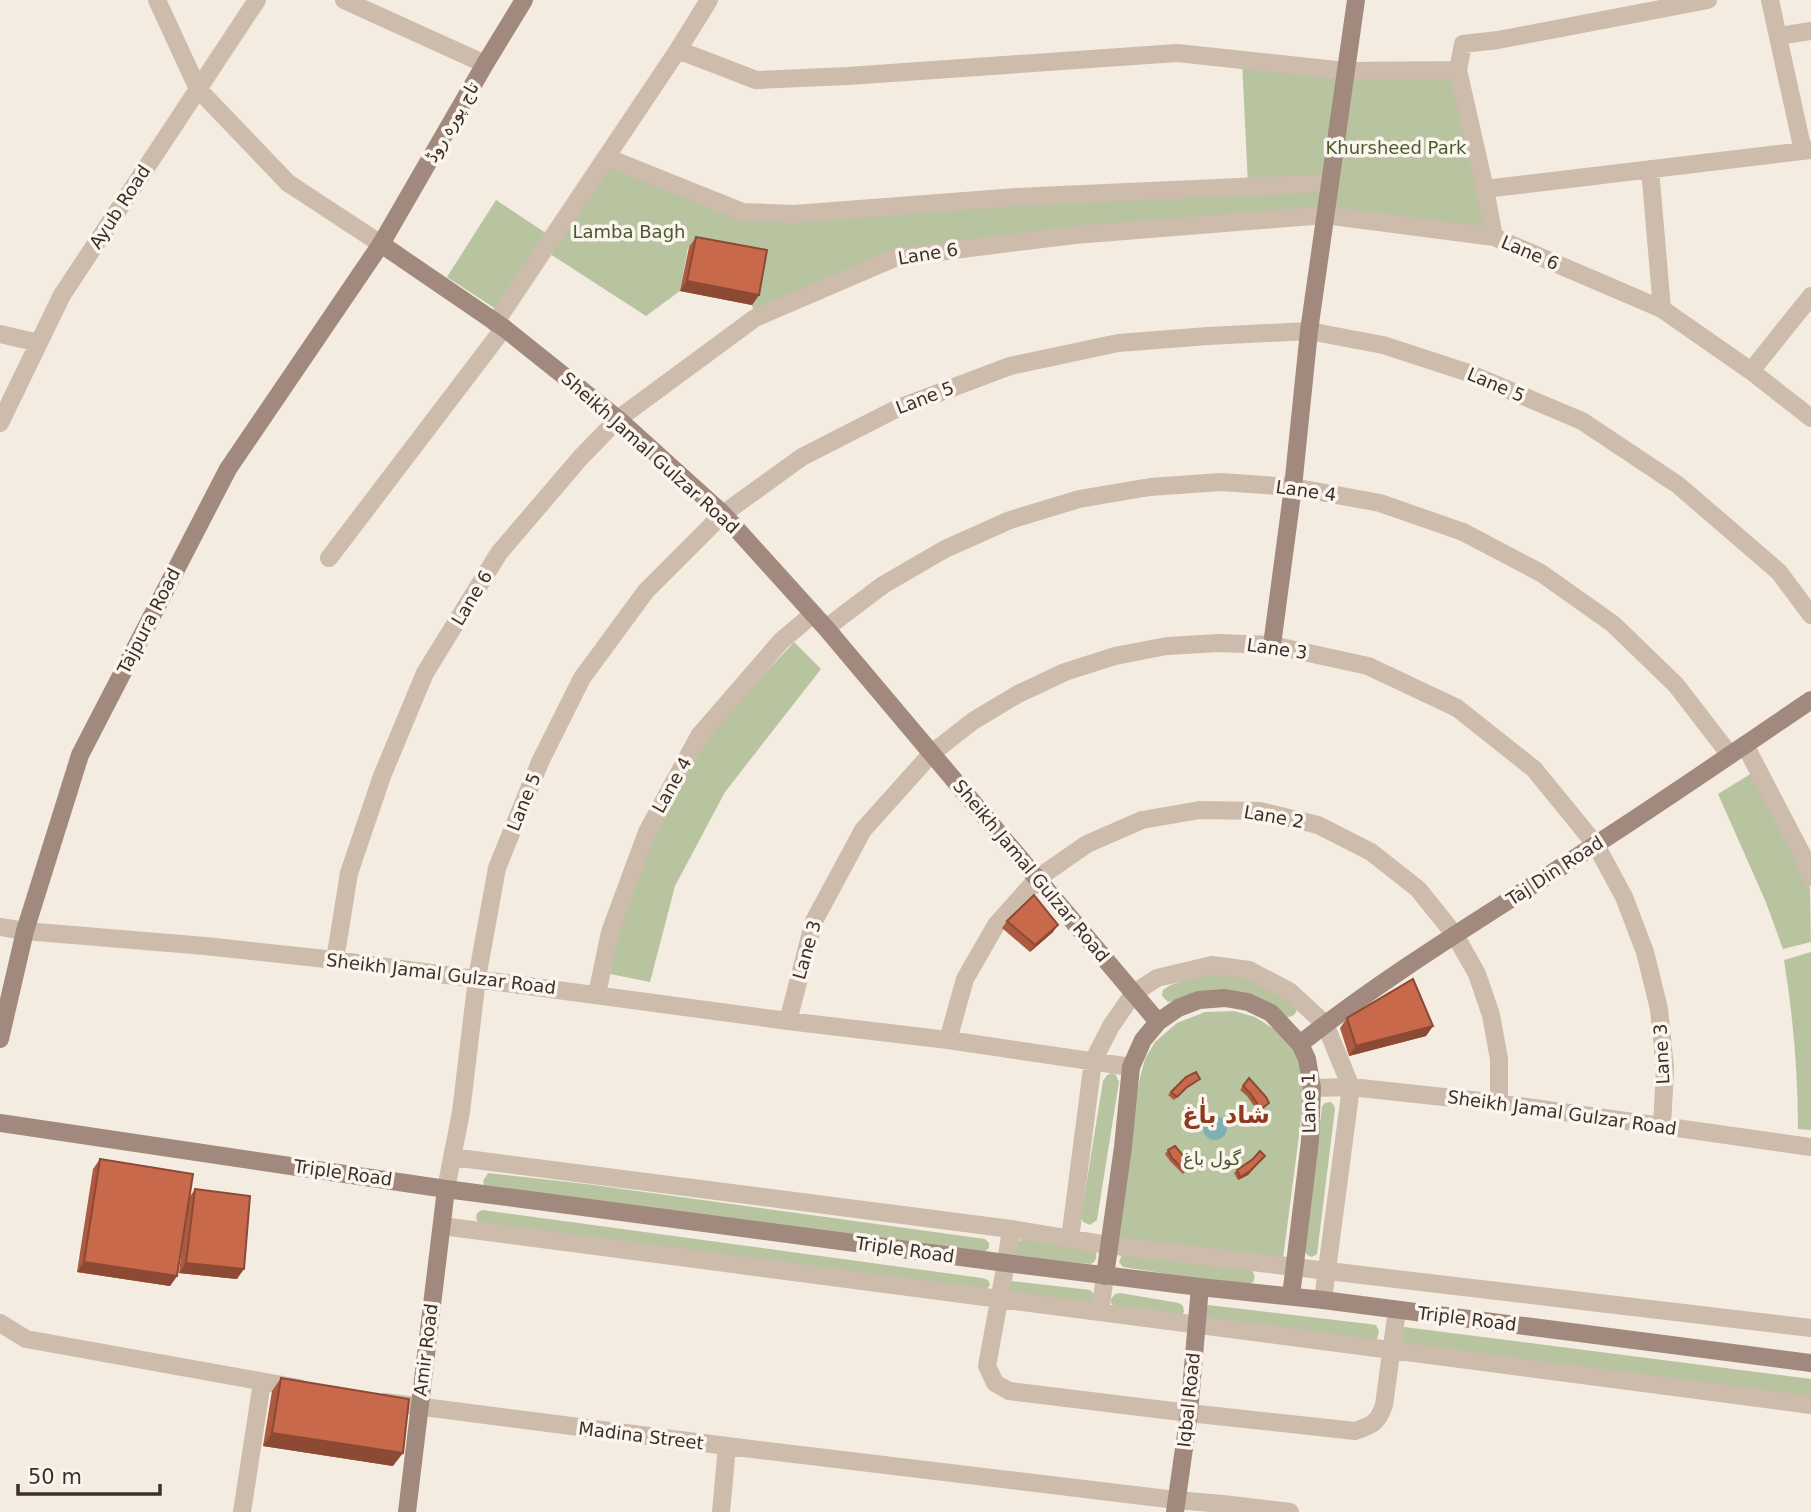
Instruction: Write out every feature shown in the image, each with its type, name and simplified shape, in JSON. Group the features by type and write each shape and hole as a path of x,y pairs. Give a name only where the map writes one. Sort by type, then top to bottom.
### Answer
{"main road":[{"name":"تاج پورہ روڈ","path":"381,244 524,0"},
{"path":"1272,645 1293,487 1309,331 1356,0"},
{"name":"Sheikh Jamal Gulzar Road","path":"381,244 499,326 618,419 723,514 826,628 1158,1022"},
{"name":"Tajpura Road","path":"0,1036 25,931 80,755 221,481 381,244"},
{"name":"Taj Din Road","path":"1300,1044 1455,935 1596,845 1811,700"},
{"name":"Lane 1","path":"1105,1276 1131,1067 1143,1040 1158,1022 1178,1008 1199,1000 1225,998 1248,1002 1271,1013 1300,1044 1307,1059 1312,1088 1310,1141 1291,1296"},
{"name":"Triple Road","path":"0,1123 446,1189 1105,1276 1291,1296 1811,1363"},
{"name":"Amir Road","path":"407,1512 446,1189"},
{"name":"Iqbal Road","path":"1175,1506 1189,1413 1200,1287"}],"street":[{"name":"Sheikh Jamal Gulzar Road","path":"157,0 198,89 288,183 381,244"},
{"name":"Ayub Road","path":"0,424 62,295 257,0"},
{"path":"344,0 485,64"},
{"path":"329,558 499,326 709,0"},
{"path":"1494,237 1458,71 1463,44 1498,40 1708,0"},
{"path":"1485,189 1807,151 1770,0"},
{"path":"1778,36 1811,31"},
{"path":"678,50 756,80 1177,53 1346,71 1458,71"},
{"path":"606,157 743,212 794,214 1017,197 1330,183"},
{"path":"1650,169 1662,309"},
{"name":"Lane 6","path":"335,960 349,873 382,776 425,673 499,553 581,457 618,419 755,318 897,257 1074,235 1325,215 1494,237 1662,309 1751,371 1811,418"},
{"path":"1751,371 1811,296"},
{"name":"Lane 5","path":"446,1189 461,1112 477,978 497,868 540,762 582,678 646,591 723,514 802,457 896,409 1010,366 1118,343 1309,331 1383,345 1466,372 1582,421 1678,485 1779,572 1811,615"},
{"path":"0,334 39,343"},
{"name":"Lane 4","path":"826,628 883,585 945,549 1010,520 1079,499 1150,487 1221,482 1293,487 1380,503 1463,532 1541,573 1613,624 1676,685 1737,750 1804,858 1811,877"},
{"name":"Lane 4","path":"597,994 610,932 647,832 699,736 781,642 813,614"},
{"name":"Lane 3","path":"788,1021 814,921 863,830 932,753 973,721 1018,694 1065,672 1115,656 1167,646 1219,643 1272,645 1368,666 1457,708 1534,769 1596,845 1624,897 1637,930 1659,1009 1665,1068 1662,1127"},
{"name":"Lane 2","path":"948,1040 965,979 971,968 996,925 1038,878 1087,844 1142,821 1200,810 1260,811 1318,825 1371,852 1418,889 1455,935 1476,974 1491,1015 1499,1059 1499,1103"},
{"name":"Sheikh Jamal Gulzar Road","path":"0,928 335,960 948,1040 1131,1067"},
{"path":"1070,1239 1093,1061 1111,1026 1134,993 1157,978 1212,965 1250,970 1289,990 1325,1024 1351,1087 1323,1300"},
{"name":"Sheikh Jamal Gulzar Road","path":"1312,1088 1351,1087 1499,1103 1811,1147"},
{"path":"452,1157 1011,1229 1108,1245 1811,1328"},
{"path":"442,1226 1811,1405"},
{"path":"1011,1229 987,1366 995,1383 1009,1391 1355,1431 1380,1418 1397,1310"},
{"path":"1100,1311 1105,1276"},
{"path":"0,1323 26,1339 314,1390"},
{"path":"242,1512 262,1382"},
{"name":"Madina Street","path":"367,1399 1175,1506 1223,1504 1290,1512"},
{"path":"721,1512 727,1446"}],"green space":[{"path":"1242,60 1458,70 1494,237 1325,215 897,257 755,318 752,305 760,260 688,247 680,291 646,316 544,250 502,313 447,277 496,200 552,237 606,157 743,212 1248,186"},
{"path":"794,642 821,669 725,792 675,886 650,982 605,973 644,853 701,742"},
{"path":"1752,773 1800,862 1810,888 1811,942 1783,949 1765,900 1718,794"},
{"path":"1811,952 1811,1130 1798,1129 1794,1044 1784,960"},
{"path":"1231,972 1272,988 1297,1007 1295,1014 1286,1017 1197,995 1168,1002 1162,996 1163,990 1177,983 1205,975"},
{"name":"گول باغ","path":"1234,1011 1255,1017 1279,1032 1295,1050 1306,1081 1283,1259 1116,1241 1139,1082 1145,1059 1155,1042 1177,1023 1205,1012"},
{"path":"1112,1073 1119,1082 1097,1220 1090,1225 1083,1222 1081,1217 1103,1081"},
{"path":"1331,1102 1335,1109 1317,1254 1312,1257 1305,1251 1322,1106"},
{"path":"488,1173 985,1239 989,1248 983,1253 485,1188 483,1181"},
{"path":"482,1210 982,1278 988,1280 990,1285 986,1290 479,1224 477,1213"},
{"path":"1021,1240 1096,1251 1096,1257 1091,1264 1017,1257 1012,1251 1014,1242"},
{"path":"1122,1254 1248,1268 1254,1273 1254,1281 1247,1286 1123,1267 1119,1262"},
{"path":"1011,1281 1090,1290 1096,1296 1094,1303 1009,1294 1007,1286"},
{"path":"1120,1293 1179,1303 1184,1312 1181,1316 1115,1307 1111,1299"},
{"path":"1208,1305 1376,1325 1379,1331 1377,1339 1373,1341 1205,1321 1205,1308"},
{"path":"1404,1327 1811,1379 1811,1398 1402,1348 1396,1334"}],"water":[{"path":"1215,1116 1224,1119 1227,1128 1224,1137 1215,1140 1206,1137 1203,1128 1206,1119"}],"building":[{"path":"696,237 767,250 759,295 687,281"},
{"path":"1034,895 1058,925 1035,945 1007,921"},
{"path":"1413,979 1433,1026 1356,1046 1347,1018"},
{"path":"1196,1072 1200,1079 1177,1097 1171,1092 1186,1077"},
{"path":"1249,1078 1269,1103 1261,1109 1243,1086"},
{"path":"1175,1146 1191,1165 1185,1171 1168,1150"},
{"path":"1260,1151 1265,1156 1240,1177 1237,1170"},
{"path":"100,1159 193,1174 177,1276 84,1262"},
{"path":"195,1189 250,1196 244,1269 186,1263"},
{"path":"281,1378 409,1399 403,1453 272,1433"}],"district":[{"name":"شاد باٰغ","path":"1226,1115"}],"park label":[{"name":"Khursheed Park","path":"1396,148"},
{"name":"Lamba Bagh","path":"629,232"}]}
